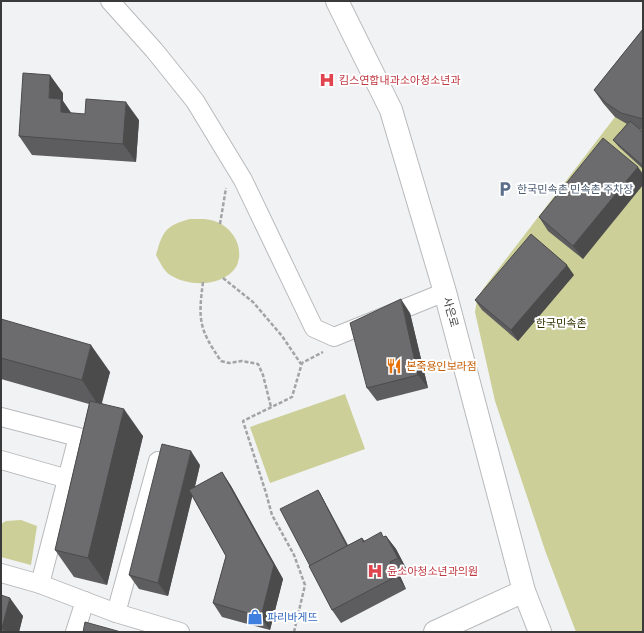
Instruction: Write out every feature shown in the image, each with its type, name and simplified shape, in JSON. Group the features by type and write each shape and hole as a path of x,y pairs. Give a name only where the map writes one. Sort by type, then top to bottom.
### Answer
{"main road":[{"name":"사은로","path":"337,1 391,110 445,292 524,591 540,632"},
{"path":"435,632 524,591"}],"street":[{"path":"110,1 154,50 196,101 243,180 314,328 334,337 445,292"},
{"path":"1,417 78,437 40,584"},
{"path":"116,613 160,456"},
{"path":"1,460 68,479"},
{"path":"1,573 40,584 116,613 180,632"},
{"path":"76,632 85,601"}],"path":[{"path":"220,224 231,160"},
{"path":"223,278 252,302 282,336 302,363"},
{"path":"204,282 200,306 202,326 208,342 221,361 229,363 242,361 258,364 264,375 271,407"},
{"path":"294,632 305,585 294,555 272,515 243,421 292,397 302,363 335,346 334,337"}],"green space":[{"name":"한국민속촌","path":"643,54 643,632 576,632 546,553 495,401 475,312 477,300 483,289 615,117 603,103"},
{"path":"190,219 214,221 227,228 234,236 237,241 239,258 236,267 230,274 214,281 196,283 178,279 165,271 156,255 163,235 175,224"},
{"path":"345,394 365,449 270,483 250,427"},
{"path":"21,520 37,526 31,565 1,557 1,524 6,521"}],"building":[{"path":"643,29 643,119 621,113 606,103 594,90"},
{"path":"23,73 50,75 49,98 61,99 61,112 85,114 86,99 126,102 123,144 19,136"},
{"path":"630,121 643,132 643,166 613,140"},
{"path":"603,138 638,167 573,246 539,217"},
{"path":"531,234 567,265 511,330 475,300"},
{"path":"401,299 418,375 367,388 350,323"},
{"path":"1,319 91,345 82,380 1,358"},
{"path":"90,401 124,409 88,558 55,550"},
{"path":"162,444 191,451 158,583 129,575"},
{"path":"222,472 274,565 261,617 213,603 226,556 189,490"},
{"path":"318,490 347,546 310,566 280,509"},
{"path":"381,532 383,537 386,536 398,558 390,562 397,576 332,610 309,566 362,538 363,542"},
{"path":"1,595 10,598 2,628 1,627"},
{"path":"85,622 121,632 83,632"}],"place":[{"name":"킴스연합내과소아청소년과","path":"327,80"},
{"name":"한국민속촌 민속촌 주차장","path":"505,189"},
{"name":"본죽용인보라점","path":"394,366"},
{"name":"윤소아청소년과의원","path":"375,571"},
{"name":"파리바게뜨","path":"255,617"}]}
